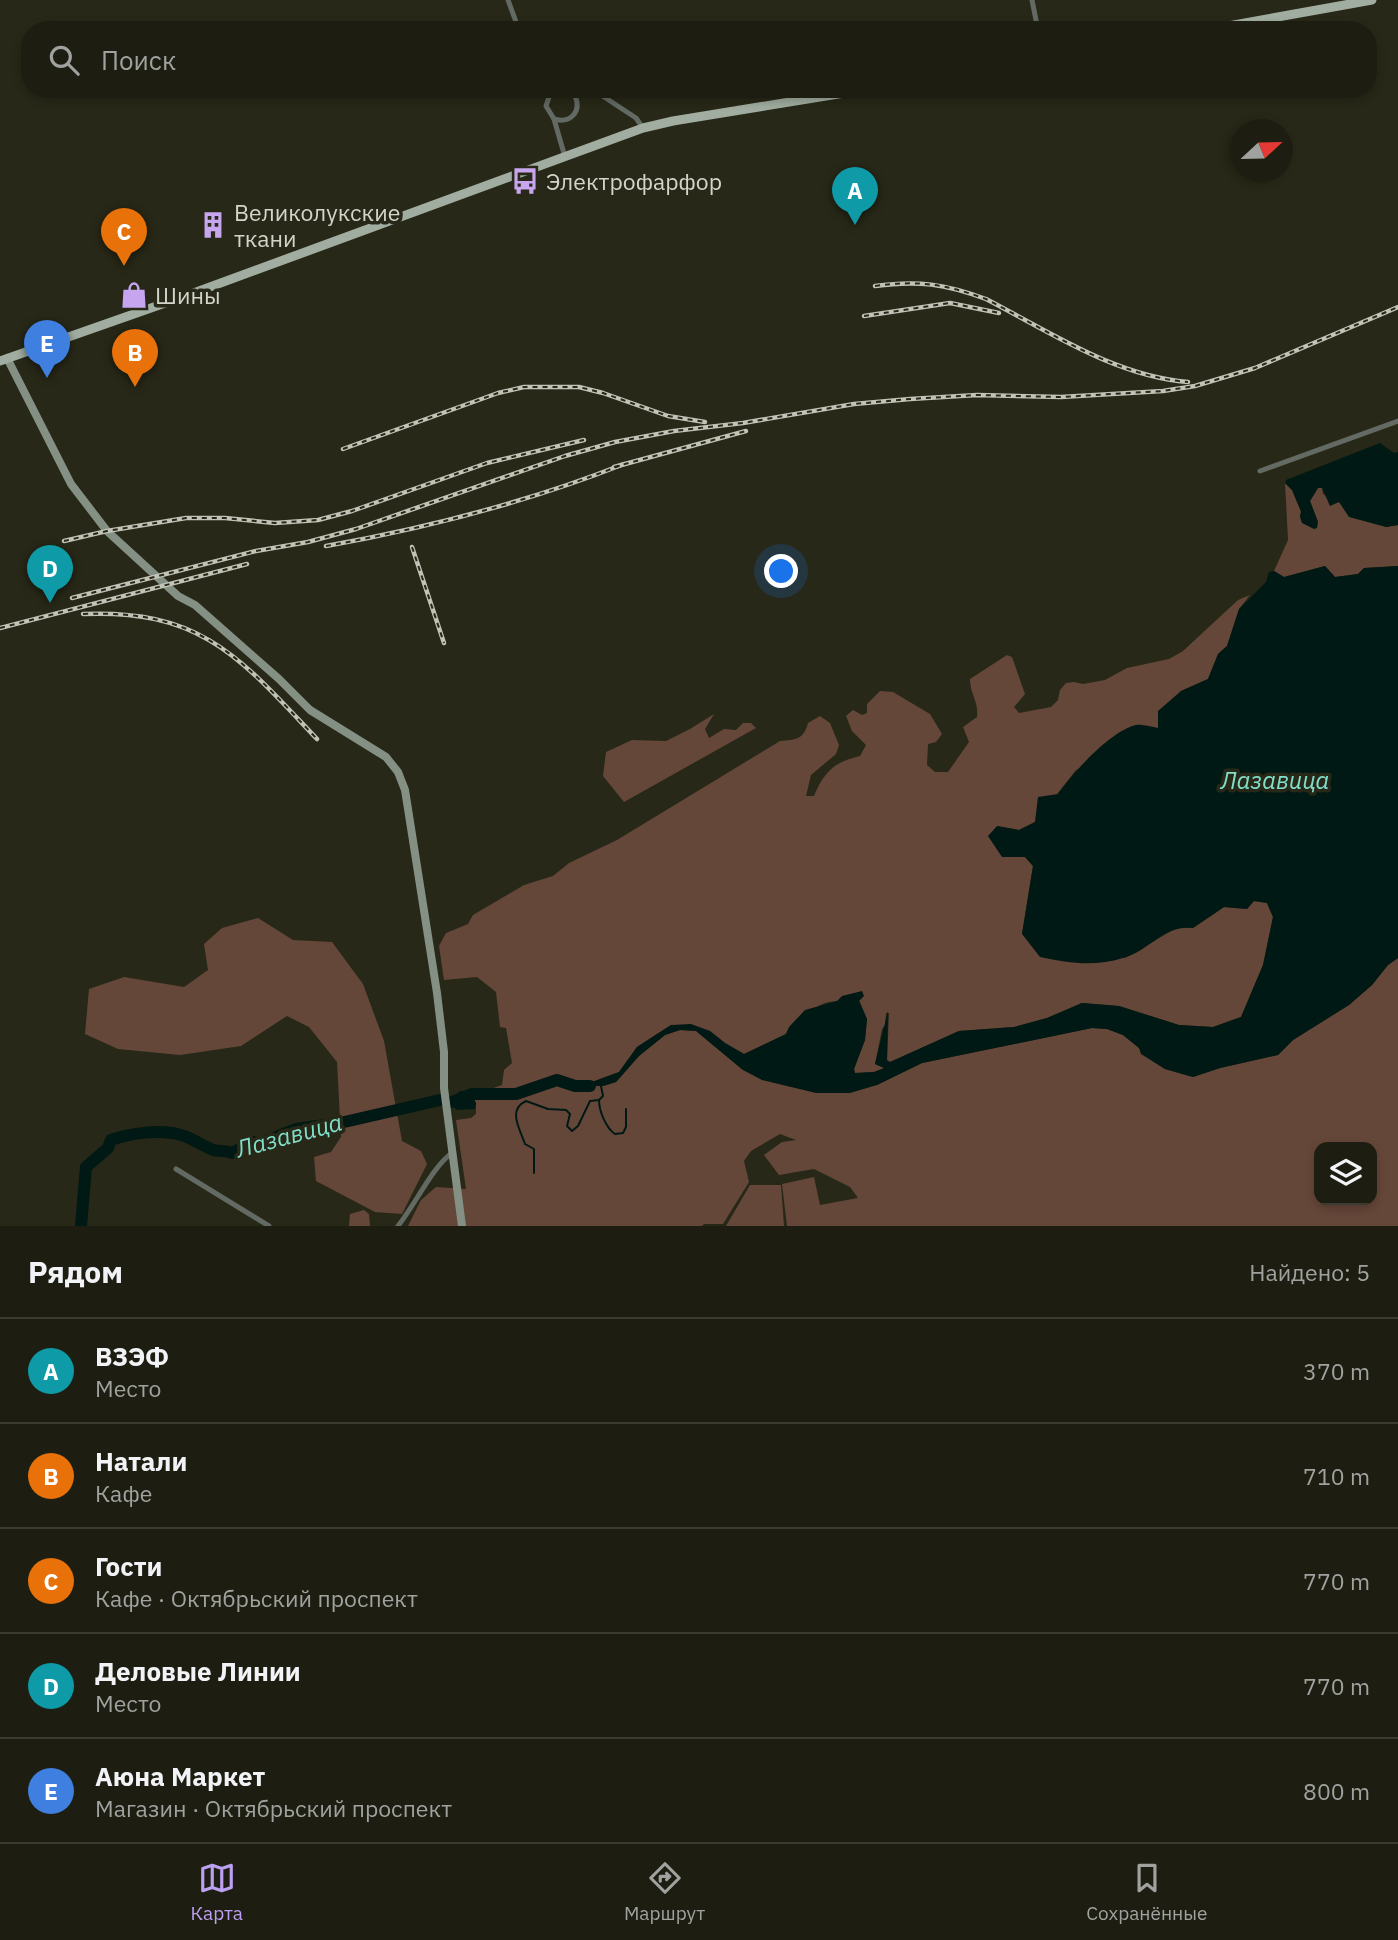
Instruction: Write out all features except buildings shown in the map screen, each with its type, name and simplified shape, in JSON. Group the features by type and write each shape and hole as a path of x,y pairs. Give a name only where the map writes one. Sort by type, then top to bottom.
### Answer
{"main road":[{"path":"1249,21 1331,4 1372,0"},
{"path":"4,359 188,295 643,128 814,98"}],"street":[{"path":"508,0 516,21"},
{"path":"1032,0 1036,21"},
{"path":"548,98 548,111 554,118 565,156"},
{"path":"554,118 565,121 574,116 578,106 576,98"},
{"path":"606,98 636,118 643,128"},
{"path":"4,359 71,484 107,531 178,596 195,605 279,679 310,710 386,757 398,772 405,790 438,993 444,1052 444,1088 461,1226"},
{"path":"1260,471 1398,421"},
{"path":"398,1226 412,1209 443,1159 452,1153"},
{"path":"176,1169 269,1226"}],"shaded area":[{"path":"1285,483 1292,490 1301,512 1300,517 1318,522 1310,501 1318,488 1322,488 1323,494 1386,527 1398,525 1398,566 1364,568 1358,574 1335,577 1325,566 1284,577 1274,571 1288,540"},
{"path":"1250,595 1239,609 1227,646 1218,654 1208,679 1181,691 1158,728 1076,770 1035,822 1019,830 997,826 1033,866 1022,934 1125,958 1178,927 1193,928 1224,907 1247,909 1254,901 1267,903 1273,917 1263,965 1241,1017 1213,1027 1179,1025 1119,1006 1082,1003 1047,1018 1014,1027 959,1031 890,1062 887,1061 889,1013 886,1013 875,1064 885,1068 874,1072 855,1073 854,1069 865,1040 867,1019 859,1000 833,1001 809,1012 786,1034 744,1054 710,1031 671,1025 637,1047 619,1072 592,1082 577,1081 575,1085 603,1086 616,1082 639,1056 665,1035 680,1030 696,1031 743,1070 877,1085 922,1063 1092,1028 1107,1029 1123,1035 1139,1048 1142,1054 1165,1069 1193,1077 1278,1055 1293,1040 1349,1005 1398,958 1398,1226 787,1226 782,1184 814,1177 820,1205 858,1198 850,1187 814,1169 779,1175 764,1155 782,1142 796,1140 780,1134 751,1151 744,1161 749,1182 723,1224 408,1226 421,1200 436,1187 466,1189 456,1120 471,1118 476,1114 476,1103 468,1091 488,1090 502,1085 504,1070 512,1063 506,1028 500,1027 496,992 477,977 444,980 439,946 446,933 468,924 473,915 524,885 553,876 569,863 617,840 780,741 798,738 808,723 820,716 830,723 839,745 836,754 811,775 806,796 814,796 831,769 843,761 860,756 866,745 852,731 846,716 853,710 862,715 867,713 867,704 880,691 893,692 930,714 942,734 936,742 928,744 927,765 935,772 948,772 969,742 963,727 977,717 970,679 1007,655 1012,657 1025,694 1014,707 1019,713 1051,707 1058,700 1060,690 1066,683 1083,684 1105,680 1127,668 1169,659 1183,651 1238,600"},
{"path":"714,714 705,729 709,738 724,729 736,730 743,723 751,723 756,728 624,802 603,776 606,752 632,740 666,741"},
{"path":"258,918 293,940 332,942 363,984 384,1041 402,1141 421,1151 427,1164 402,1214 375,1212 316,1181 314,1157 331,1152 341,1137 337,1062 309,1027 287,1016 241,1046 180,1055 118,1049 85,1034 89,989 124,977 184,987 208,970 204,944 222,928"},
{"path":"750,1185 781,1185 784,1226 726,1226"},
{"path":"364,1210 369,1214 370,1226 349,1226 350,1214"}],"water":[{"path":"1380,443 1394,453 1398,452 1398,525 1386,527 1349,517 1339,502 1330,506 1322,488 1318,488 1310,501 1318,522 1317,528 1302,523 1301,511 1292,490 1285,483 1286,480"},
{"name":"Лазавица","path":"1325,566 1335,577 1358,574 1364,568 1398,566 1398,958 1349,1005 1293,1040 1278,1055 1193,1077 1165,1069 1141,1054 1139,1048 1123,1035 1107,1029 1092,1028 922,1063 877,1085 850,1093 816,1093 762,1080 743,1070 696,1031 680,1030 665,1035 639,1056 616,1082 603,1086 575,1086 577,1081 592,1082 619,1072 637,1047 671,1025 691,1024 710,1031 744,1054 786,1034 805,1010 862,991 864,996 859,1001 867,1019 865,1040 854,1069 855,1073 874,1072 884,1068 875,1064 888,1011 887,1060 890,1062 959,1031 1014,1027 1047,1018 1082,1003 1119,1006 1179,1025 1213,1027 1241,1017 1263,965 1273,917 1267,903 1254,901 1247,909 1224,907 1193,928 1173,930 1132,955 1112,961 1082,963 1040,957 1022,934 1033,866 1025,857 1002,857 988,836 997,826 1019,830 1035,822 1038,797 1058,794 1082,765 1115,735 1136,725 1158,728 1158,711 1181,691 1208,679 1218,654 1227,646 1239,609 1266,582 1269,572 1274,571 1284,577"},
{"path":"460,1091 472,1095 476,1103 475,1109 456,1110 453,1097"}],"waterway":[{"name":"Лазавица","path":"452,1102 472,1094 516,1094 557,1080 575,1086 590,1086"},
{"path":"534,1173 534,1149 525,1144 516,1120 520,1105 526,1101 548,1109 566,1110 570,1114 567,1126 572,1131 578,1126 590,1101 599,1100 603,1096 601,1086"},
{"name":"Лазавица","path":"81,1226 86,1167 108,1148 111,1140 128,1135 164,1132 185,1136 214,1150 232,1153 253,1142 261,1143 296,1129 340,1123 440,1100"},
{"path":"599,1100 604,1119 615,1134 623,1133 626,1127 626,1109"}],"railway":[{"path":"875,286 918,284 971,294 986,299 1109,362 1161,378 1188,382"},
{"path":"864,316 950,303 999,313"},
{"path":"72,598 256,551 308,542 356,529 565,456 615,442 854,404 977,395 1061,397 1163,391 1195,386 1255,368 1398,307"},
{"path":"343,449 498,393 524,387 579,387 668,416 705,422"},
{"path":"614,467 746,431"},
{"path":"64,541 186,518 225,518 275,523 318,520 352,511 487,463 584,440"},
{"path":"326,546 477,512 588,478 624,464"},
{"path":"412,547 444,643"},
{"path":"0,628 247,564"},
{"path":"83,614 124,615 160,620 190,630 241,663 317,739"}],"place":[{"name":"Электрофарфор","path":"525,181"},
{"name":"Великолукские ткани","path":"213,225"},
{"name":"ВЗЭФ","path":"855,225"},
{"name":"Гости","path":"124,266"},
{"name":"Шины","path":"134,295"},
{"name":"Аюна Маркет","path":"47,378"},
{"name":"Натали","path":"135,387"},
{"name":"Деловые Линии","path":"50,603"}]}
